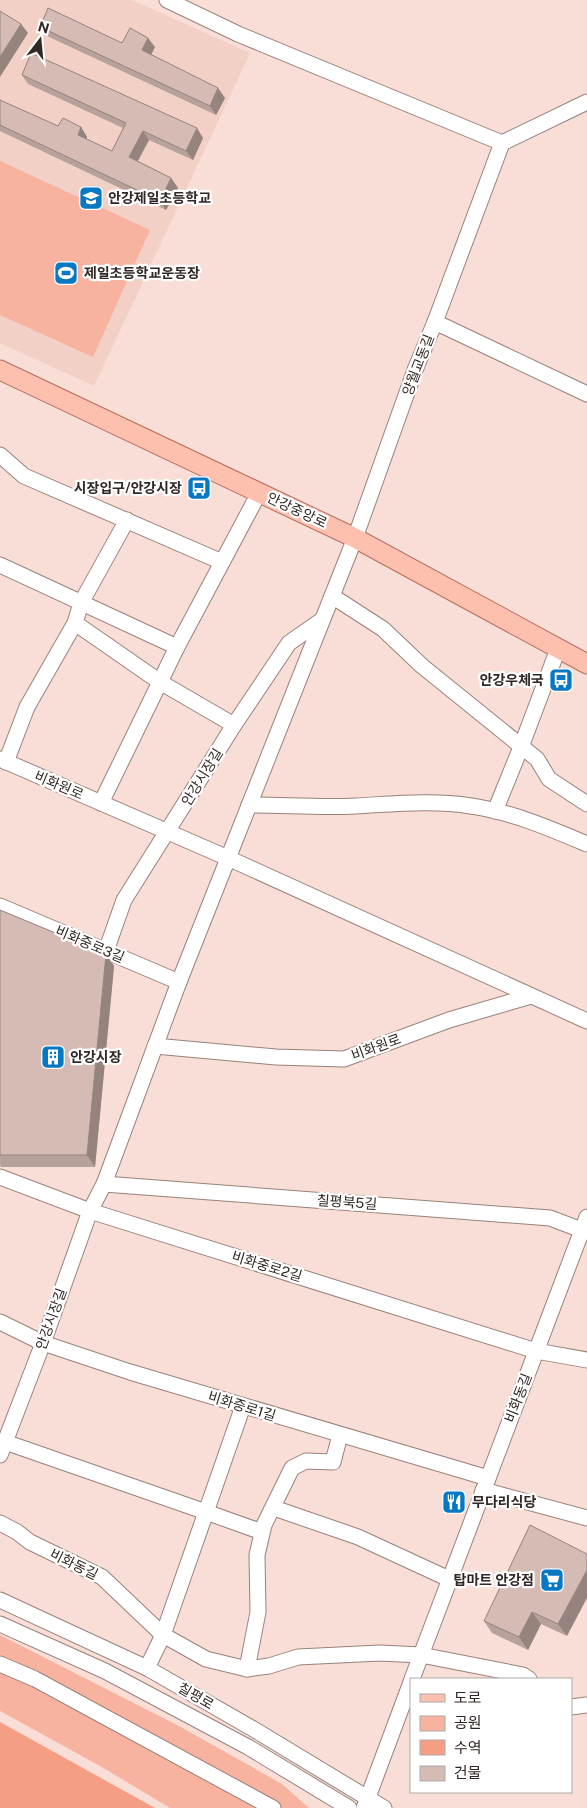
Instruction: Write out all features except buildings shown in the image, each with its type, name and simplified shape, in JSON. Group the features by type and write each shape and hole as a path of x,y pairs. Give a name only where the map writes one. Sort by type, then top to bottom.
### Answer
{"main road":[{"name":"안강중앙로","path":"0,370 355,538 587,664"}],"street":[{"path":"167,0 238,34 502,143"},
{"path":"435,322 502,143 587,102"},
{"name":"양월교동길","path":"355,538 415,370 435,322 587,394"},
{"path":"0,455 24,476 222,562"},
{"path":"101,803 177,647 260,493"},
{"path":"3,760 28,707 75,624 81,603 127,520"},
{"path":"104,1184 179,982 355,538"},
{"path":"0,565 177,647"},
{"path":"332,596 383,629 422,666 537,759 549,779 587,804"},
{"name":"안강시장길","path":"106,951 124,900 234,724 289,643 322,620"},
{"path":"75,624 160,682 234,724"},
{"path":"495,811 558,649"},
{"name":"비화원로","path":"3,760 228,858 587,1021"},
{"path":"249,805 355,806 386,803 440,803 471,806 521,817 587,844"},
{"name":"비화중로3길","path":"0,906 179,982"},
{"name":"비화원로","path":"155,1046 276,1058 344,1059 449,1020 531,996"},
{"name":"비화중로2길","path":"0,1177 90,1211 536,1350"},
{"name":"안강시장길","path":"2,1449 43,1343 90,1211 104,1184"},
{"name":"칠평북5길","path":"104,1184 550,1218 585,1226"},
{"name":"비화동길","path":"412,1678 585,1226"},
{"name":"비화중로1길","path":"0,1322 43,1343 130,1372 340,1435 587,1518"},
{"path":"536,1350 587,1360"},
{"path":"147,1668 163,1635 243,1406"},
{"path":"248,1669 258,1612 257,1555 264,1525 292,1468 306,1461 333,1462 340,1435"},
{"path":"2,1449 206,1512 262,1532"},
{"path":"274,1508 358,1537 449,1579"},
{"name":"비화동길","path":"0,1523 18,1532 30,1542 102,1577 163,1635 206,1659 248,1669 269,1666 298,1657 380,1653 421,1655"},
{"name":"칠평로","path":"0,1600 147,1668 366,1802 384,1808"},
{"name":"칠평로","path":"0,1624 122,1680 248,1747 349,1808"},
{"path":"421,1655 524,1675 528,1678"},
{"path":"0,1664 35,1679 273,1808"},
{"name":"비화동길","path":"366,1802 410,1684"},
{"path":"572,1708 587,1705"}],"shaded area":[{"name":"안강제일초등학교","path":"0,0 132,0 250,53 94,386 0,343"}],"green space":[{"name":"제일초등학교운동장","path":"0,161 150,230 93,357 0,315"},
{"path":"0,1635 179,1726 282,1784 309,1808 170,1808 100,1766 0,1711"}],"water":[{"path":"0,1722 155,1808 0,1808"}],"place":[{"name":"안강제일초등학교","path":"91,198"},
{"name":"제일초등학교운동장","path":"66,273"},
{"name":"시장입구/안강시장","path":"199,488"},
{"name":"안강우체국","path":"561,680"},
{"name":"안강시장","path":"53,1057"},
{"name":"무다리식당","path":"454,1502"},
{"name":"탑마트 안강점","path":"552,1580"}]}
